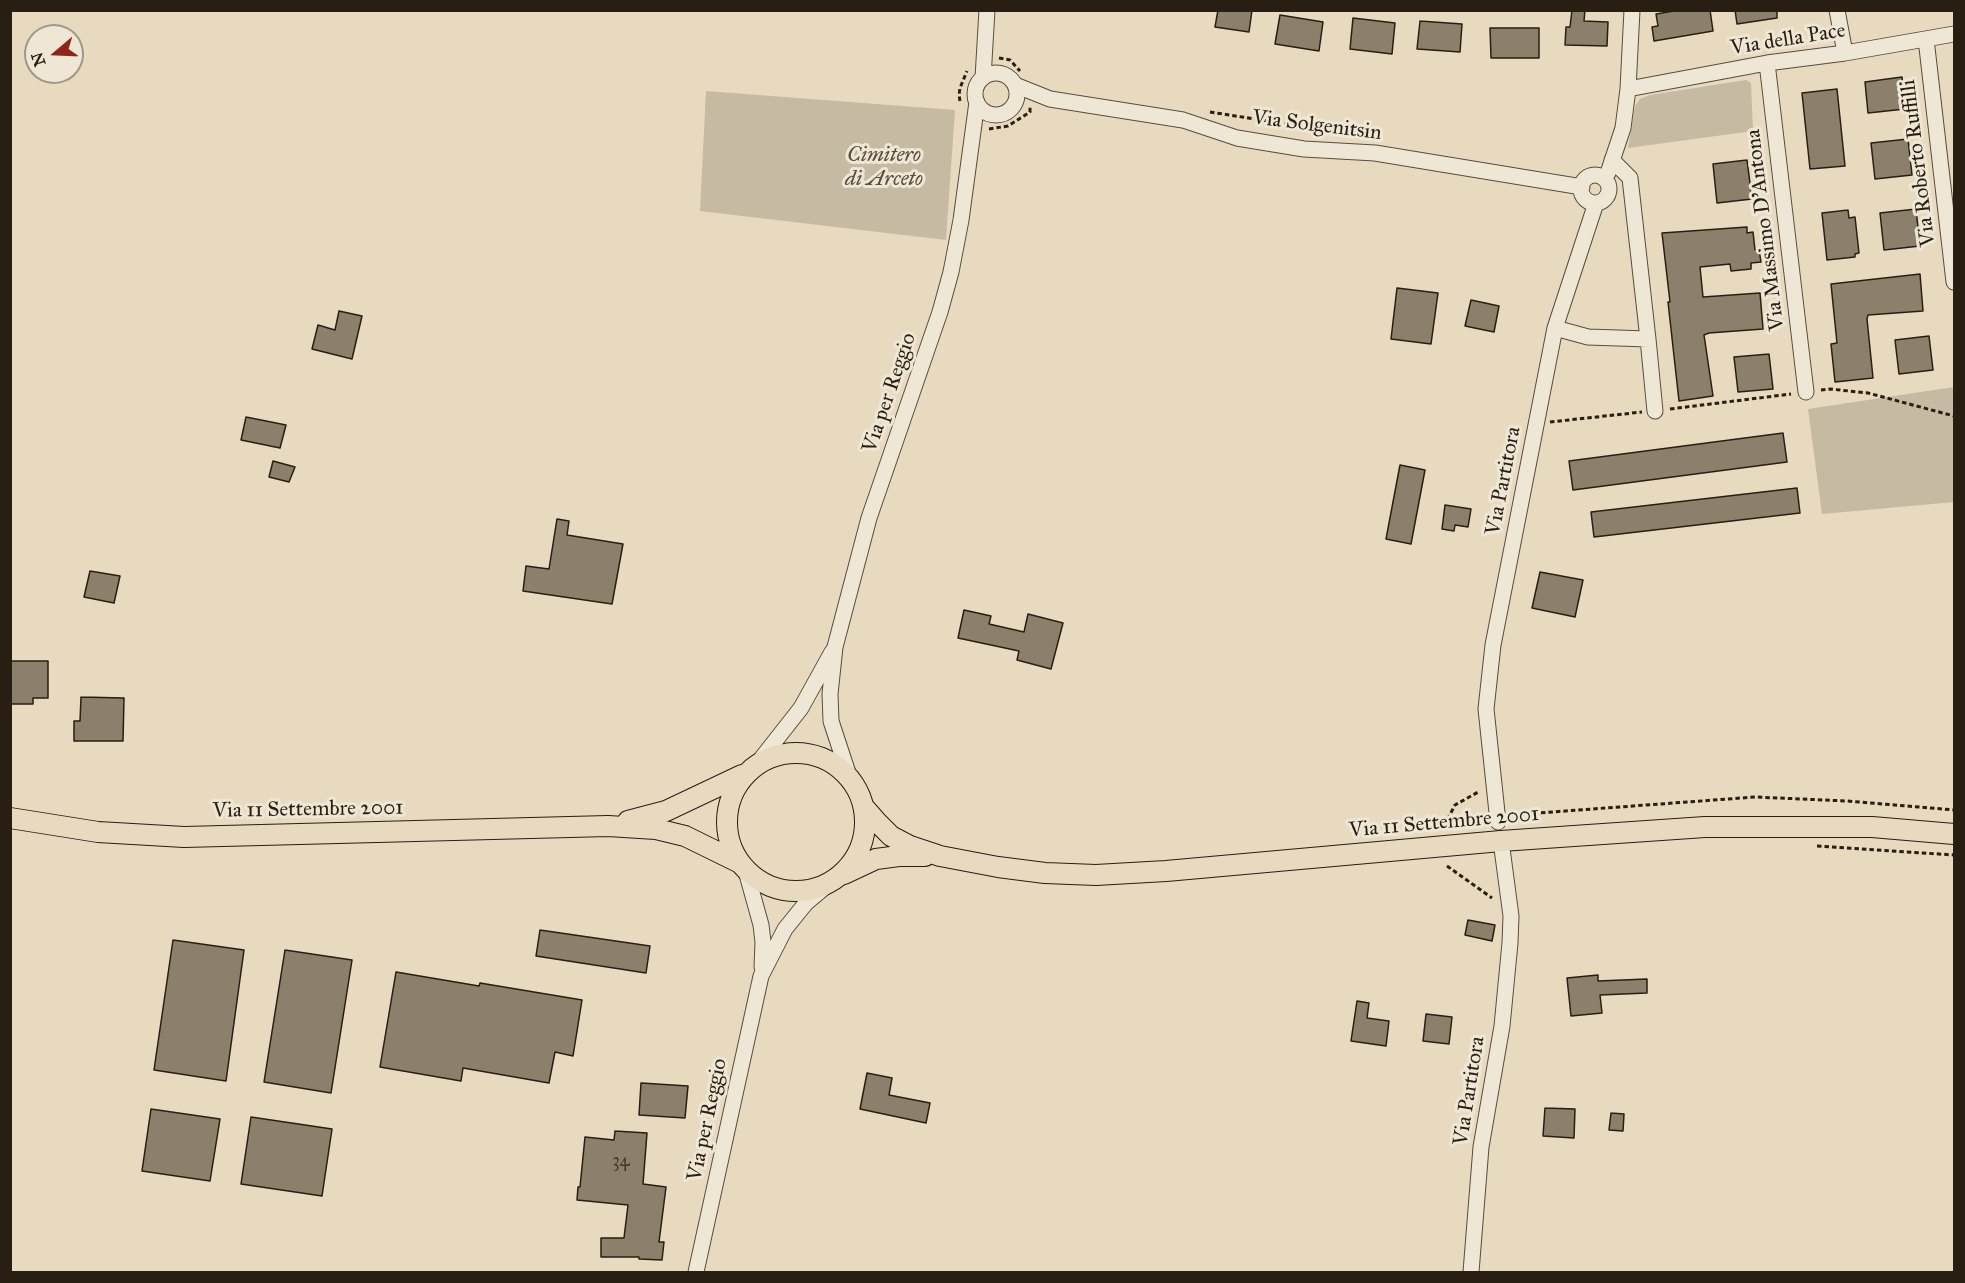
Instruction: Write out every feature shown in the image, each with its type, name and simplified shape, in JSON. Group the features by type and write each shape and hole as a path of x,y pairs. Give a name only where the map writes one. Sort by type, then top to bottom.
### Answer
{"main road":[{"name":"Via 11 Settembre 2001","path":"608,826 666,811 714,789 768,758 790,752 812,754 834,764 850,779 863,806 865,828 863,839 854,860 835,879"},
{"path":"743,867 729,841 726,816 733,792 752,768"},
{"name":"Via 11 Settembre 2001","path":"863,806 891,836 910,846 940,856 1045,873 1096,875 1167,871 1499,826 1872,827 1954,834"},
{"name":"Via 11 Settembre 2001","path":"10,818 98,832 184,837 608,826 656,829 686,836 743,867 761,882 778,890 796,892 814,889 863,864 887,857 940,856"}],"street":[{"name":"Via per Reggio","path":"987,10 984,41 988,58 1001,74 1015,85"},
{"name":"Via Partitora","path":"1471,1272 1481,1147 1502,1026 1511,916 1486,709 1493,645 1556,328 1596,203 1605,199 1609,192 1608,184 1603,178 1608,173 1623,128 1628,89 1632,10"},
{"path":"1837,10 1845,53"},
{"name":"Via della Pace","path":"1628,89 1767,63 1845,53 1954,34"},
{"name":"Via Roberto Ruffilli","path":"1926,39 1954,282"},
{"name":"Via per Reggio","path":"850,779 831,721 830,694 835,647 869,518 943,302 958,238 971,149 979,126 976,91 983,78 988,58"},
{"name":"Via Massimo D'Antona","path":"1767,63 1806,392"},
{"path":"983,78 995,73 1001,74"},
{"path":"1015,85 1031,98"},
{"path":"979,126 1011,109 1017,95 1015,85"},
{"name":"Via Solgenitsin","path":"1011,109 1031,98 1050,99 1183,120 1237,138 1293,148 1376,153 1582,187"},
{"path":"977,102 985,111 996,115"},
{"path":"1612,160 1630,178 1655,411"},
{"path":"1596,203 1585,199 1582,187 1589,177 1603,178"},
{"path":"1556,328 1588,337 1648,339"},
{"name":"Via per Reggio","path":"752,768 801,708 835,647"},
{"name":"Via per Reggio","path":"696,1272 761,976 763,942 761,925 743,867"},
{"name":"Via per Reggio","path":"761,976 785,929 806,903 835,879"}],"path":[{"path":"1000,58 1010,60 1033,85 1031,98 1030,112 1008,126 979,126 967,117 959,95 963,78 974,61 1000,58"},
{"path":"1200,110 1372,137"},
{"path":"1537,423 1830,389 1868,393 1954,416"},
{"path":"1444,826 1455,805 1479,793 1493,773"},
{"path":"1499,826 1553,811 1755,797 1847,801 1954,810"},
{"path":"1814,846 1954,855"},
{"path":"1447,866 1488,893 1511,916"}],"green space":[{"path":"1746,80 1751,83 1753,131 1628,148 1635,106 1640,99 1650,95"},
{"name":"Cimitero di Arceto","path":"706,91 955,110 946,240 700,211"},
{"path":"1954,387 1954,502 1822,514 1808,409"}],"building":[{"path":"1218,10 1252,10 1249,32 1215,27"},
{"path":"1572,10 1585,10 1584,21 1608,22 1607,46 1565,45 1566,27 1570,27"},
{"path":"1680,10 1710,10 1713,31 1654,41 1652,27 1658,26 1656,14"},
{"path":"1735,10 1777,10 1777,18 1737,24"},
{"path":"1280,15 1323,22 1319,51 1275,44"},
{"path":"1353,18 1395,23 1392,54 1350,49"},
{"path":"1420,21 1462,24 1460,52 1417,49"},
{"path":"1490,28 1539,28 1539,58 1491,58"},
{"path":"1902,77 1905,109 1868,113 1865,82"},
{"path":"1837,89 1845,166 1810,169 1802,93"},
{"path":"1908,139 1912,175 1875,179 1871,143"},
{"path":"1747,160 1752,199 1717,203 1713,164"},
{"path":"1916,209 1920,246 1884,250 1880,213"},
{"path":"1848,210 1849,218 1855,217 1859,253 1855,254 1855,257 1827,260 1822,213"},
{"path":"1747,227 1747,233 1753,232 1755,250 1759,250 1761,262 1751,263 1751,269 1731,271 1730,264 1700,267 1703,297 1760,293 1763,329 1704,335 1713,396 1679,401 1662,233"},
{"path":"1920,274 1923,311 1868,315 1873,378 1835,382 1831,344 1837,343 1831,284"},
{"path":"1397,288 1438,293 1431,344 1391,339"},
{"path":"1471,300 1499,306 1494,332 1465,326"},
{"path":"339,311 362,316 352,359 312,349 318,325 335,330"},
{"path":"1929,336 1933,370 1899,374 1895,340"},
{"path":"1769,354 1773,389 1738,392 1734,357"},
{"path":"246,417 286,425 280,448 241,440"},
{"path":"1783,433 1787,462 1573,490 1569,461"},
{"path":"273,461 295,467 289,482 269,477"},
{"path":"1400,465 1425,470 1411,544 1386,539"},
{"path":"1797,488 1800,513 1594,537 1591,512"},
{"path":"1445,505 1471,509 1468,527 1455,525 1454,531 1442,529"},
{"path":"557,519 569,521 567,535 623,544 612,604 523,591 526,566 549,569"},
{"path":"90,571 120,576 114,603 84,597"},
{"path":"1540,572 1583,580 1575,617 1532,608"},
{"path":"964,610 991,616 989,624 1024,632 1028,614 1063,623 1051,669 1017,660 1019,651 958,638"},
{"path":"10,661 48,661 48,698 33,698 33,704 10,704"},
{"path":"81,697 124,698 123,741 74,741 74,721 80,721"},
{"path":"1468,920 1495,925 1492,941 1465,935"},
{"path":"540,930 650,946 646,973 536,956"},
{"path":"173,940 244,950 226,1081 154,1070"},
{"path":"285,950 352,960 331,1093 264,1082"},
{"path":"396,972 582,1000 573,1056 555,1052 549,1083 463,1068 461,1081 380,1067"},
{"path":"1598,975 1598,981 1647,979 1647,993 1600,995 1602,1013 1571,1016 1567,978"},
{"path":"1357,1001 1369,1003 1367,1018 1389,1021 1386,1046 1351,1041"},
{"path":"1426,1014 1452,1017 1449,1044 1423,1041"},
{"path":"867,1073 892,1078 889,1095 930,1103 926,1123 860,1109"},
{"path":"641,1083 688,1086 685,1118 639,1115"},
{"path":"1545,1108 1575,1109 1574,1138 1543,1136"},
{"path":"151,1109 220,1119 210,1181 142,1171"},
{"path":"1611,1113 1624,1114 1623,1131 1609,1130"},
{"path":"251,1117 332,1129 322,1196 241,1184"},
{"path":"615,1131 647,1133 643,1184 666,1187 659,1242 664,1242 662,1260 639,1259 639,1257 601,1257 601,1238 624,1238 628,1205 577,1200 585,1137 614,1140"}]}
